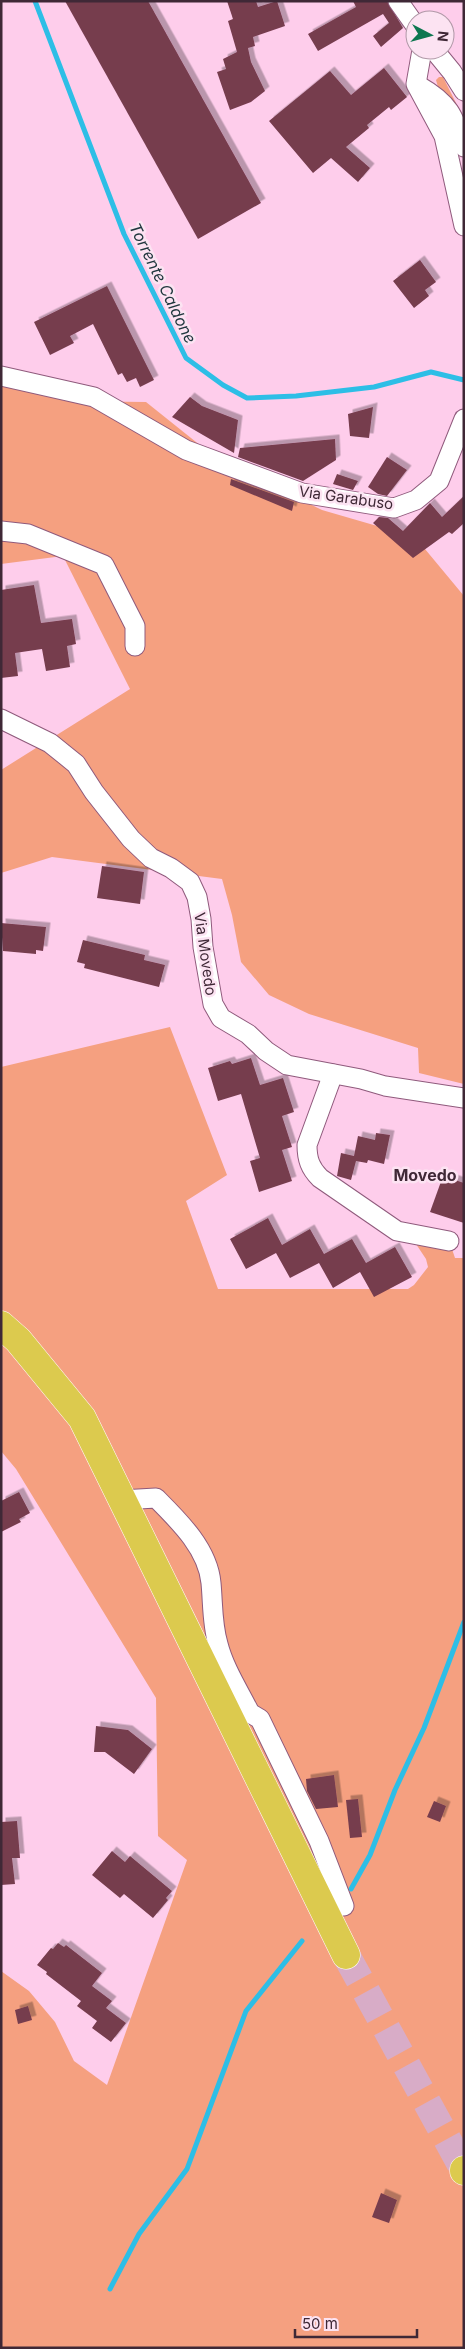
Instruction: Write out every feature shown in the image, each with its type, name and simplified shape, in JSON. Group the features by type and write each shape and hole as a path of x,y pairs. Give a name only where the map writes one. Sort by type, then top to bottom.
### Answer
{"highway":[{"path":"1,1325 18,1340 82,1418 346,1955"}],"street":[{"path":"420,60 416,84 444,136 464,226"},
{"path":"442,60 464,92"},
{"path":"416,84 433,94 454,116 464,147"},
{"name":"Via Garabuso","path":"1,376 94,397 186,450 302,493 394,508 416,500 439,481 464,419"},
{"path":"1,531 28,534 104,565 135,626 136,646"},
{"name":"Via Movedo","path":"1,719 50,743 76,764 94,792 130,839 151,858 171,868 190,882 197,897 201,919 212,1004 221,1018 248,1034 266,1051 287,1064 393,1088 464,1098"},
{"path":"333,1074 307,1145 307,1154 312,1169 320,1178 397,1231 449,1241"},
{"path":"121,1500 156,1498 182,1525 203,1556 211,1581 212,1612 218,1645 250,1713 260,1719 319,1841 344,1906"}],"shaded area":[{"path":"439,77 443,77 459,109 438,87 436,80"},
{"path":"32,383 64,401 146,402 216,458 322,510 415,537 464,596 464,1084 419,1073 418,1048 309,1014 269,995 241,962 232,915 222,879 52,857 1,873 1,770 130,689 63,556 1,564 1,384"},
{"path":"170,1027 227,1175 186,1201 218,1289 408,1289 414,1285 428,1267 426,1259 414,1241 452,1249 455,1258 464,1258 464,2348 1,2348 1,1971 29,1991 55,2022 74,2061 107,2085 187,1860 158,1836 156,1698 16,1469 1,1451 1,1067"}],"building":[{"path":"65,1 148,1 261,203 198,239"},
{"path":"227,1 256,1 258,7 277,1 285,26 253,37 255,46 248,48 251,62 265,91 251,102 230,110 217,72 226,69 223,59 237,52 228,21 233,19"},
{"path":"353,1 387,1 403,28 381,47 373,36 389,23 383,14 318,51 308,34 356,7"},
{"path":"384,68 407,97 391,110 389,107 367,125 369,128 346,147 370,168 358,182 331,158 313,173 269,121 330,71 351,95"},
{"path":"420,260 436,282 425,290 429,296 414,308 393,281"},
{"path":"107,286 154,380 140,387 136,378 127,382 122,373 118,375 93,324 70,336 74,343 50,355 34,322"},
{"path":"190,397 202,406 238,420 234,453 172,417"},
{"path":"373,407 369,438 350,436 348,414"},
{"path":"335,439 336,460 303,481 238,457 240,448"},
{"path":"387,457 407,470 387,496 378,494 368,487"},
{"path":"337,474 358,481 353,490 333,484"},
{"path":"231,479 294,502 292,511 230,485"},
{"path":"464,496 464,523 452,534 449,532 413,558 373,523 379,517 388,518 403,531 430,503 442,517"},
{"path":"34,585 41,623 72,619 76,644 67,646 70,667 46,671 42,649 15,653 18,676 1,678 1,590"},
{"path":"102,866 144,872 140,904 97,898"},
{"path":"1,923 46,927 43,951 36,950 36,954 3,951"},
{"path":"83,940 145,955 144,960 165,965 159,987 84,968 85,964 77,962"},
{"path":"251,1058 260,1085 283,1078 294,1112 282,1116 292,1147 282,1150 292,1181 259,1192 250,1161 260,1158 241,1094 218,1101 208,1068 230,1061 232,1064"},
{"path":"376,1133 390,1135 384,1164 368,1160 367,1163 356,1161 351,1180 337,1176 341,1153 354,1156 358,1136 375,1140"},
{"path":"443,1176 464,1183 464,1223 430,1212"},
{"path":"268,1218 282,1245 310,1229 324,1254 352,1239 366,1263 395,1247 412,1277 374,1297 360,1272 333,1288 319,1263 290,1278 276,1253 246,1269 230,1239"},
{"path":"19,1492 30,1513 19,1519 21,1522 1,1532 1,1501"},
{"path":"96,1726 128,1730 152,1749 134,1774 105,1752 94,1752"},
{"path":"334,1775 338,1807 316,1809 307,1791 306,1779"},
{"path":"358,1799 362,1837 350,1838 346,1800"},
{"path":"434,1801 446,1806 440,1822 427,1817"},
{"path":"17,1821 20,1858 12,1858 15,1884 1,1885 1,1822"},
{"path":"112,1851 125,1862 130,1856 172,1891 166,1898 168,1900 153,1918 124,1894 120,1898 92,1875"},
{"path":"58,1943 64,1947 66,1945 102,1973 92,1986 112,2001 106,2008 126,2023 111,2042 92,2028 97,2021 77,2006 81,2001 37,1965 51,1948 53,1949"},
{"path":"28,2006 32,2020 18,2024 15,2010"},
{"path":"381,2193 397,2200 389,2223 372,2217"}],"waterway":[{"name":"Torrente Caldone","path":"35,1 124,234 186,358 223,385 247,398 296,396 374,387 431,372 464,380"},
{"path":"351,1889 370,1855 395,1790 424,1728 464,1622"},
{"path":"110,2289 139,2234 187,2169 246,2011 302,1941"}],"tunnel":[{"path":"346,1955 464,2170"}],"district":[{"name":"Movedo","path":"425,1175"}]}
